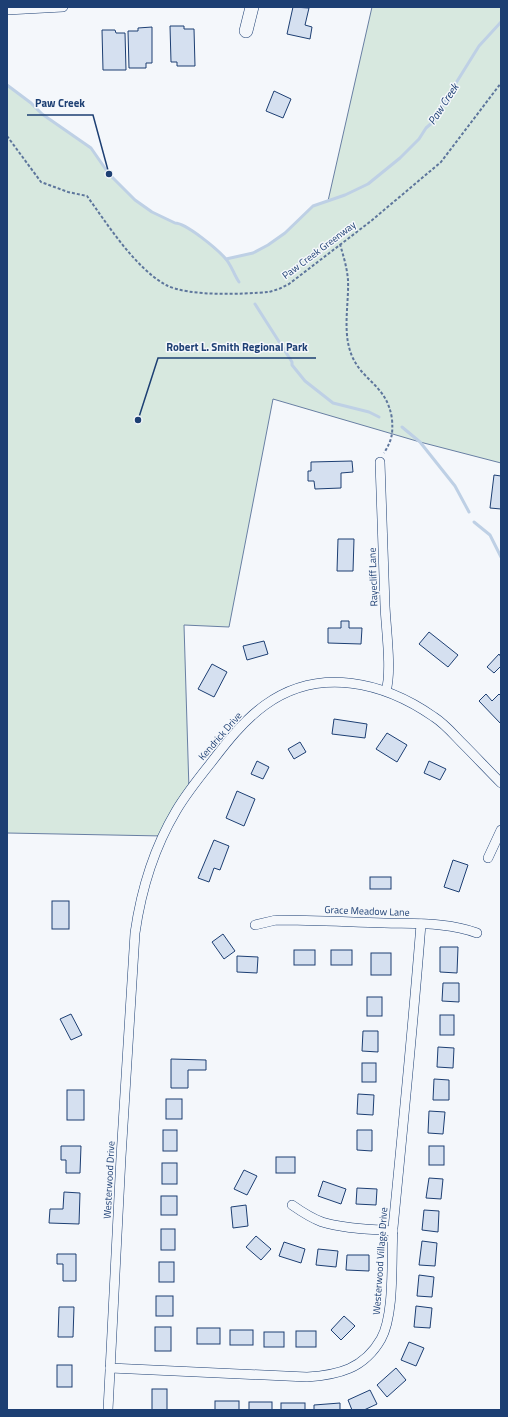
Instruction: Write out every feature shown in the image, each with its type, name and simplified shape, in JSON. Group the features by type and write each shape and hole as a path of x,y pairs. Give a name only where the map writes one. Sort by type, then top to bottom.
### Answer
{"street":[{"path":"7,10 63,7"},
{"path":"246,31 252,7"},
{"name":"Rayecliff Lane","path":"380,462 388,666 388,686 386,691"},
{"name":"Kendrick Drive","path":"133,951 140,905 147,878 163,836 176,811 190,790 226,744 244,724 266,705 283,694 299,687 328,682 357,684 386,691 419,707 436,718 452,732 501,783"},
{"path":"488,858 501,830"},
{"name":"Grace Meadow Lane","path":"255,925 264,922 283,920 421,924 452,926 477,934"},
{"name":"Westerwood Village Drive","path":"110,1368 307,1377 329,1375 349,1370 360,1363 373,1351 381,1339 386,1327 389,1311 393,1231 412,1036 421,924"},
{"name":"Westerwood Drive","path":"108,1410 133,951"},
{"path":"292,1205 306,1215 321,1222 334,1225 393,1231"}],"path":[{"name":"Paw Creek Greenway","path":"7,136 41,182 68,192 87,196 136,260 153,276 168,285 188,292 202,293 269,292 289,284 371,221 441,162 501,83"},
{"path":"340,244 348,279 347,330 351,354 357,366 381,392 388,402 391,412 392,436 390,444 384,452 380,462"}],"shaded area":[{"path":"372,7 501,7 501,463 420,442 273,399 229,627 184,625 189,790 163,836 7,833 7,85 31,103 42,114 91,148 109,174 135,200 152,212 187,227 226,259 253,253 268,245 285,233 313,206 328,201"}],"building":[{"path":"293,7 309,8 305,25 312,27 310,39 287,34"},
{"path":"170,26 184,26 184,29 194,29 195,66 177,66 177,62 171,62"},
{"path":"152,27 152,63 146,63 146,68 129,68 128,31 138,31 138,28"},
{"path":"102,30 115,30 116,33 125,33 126,70 103,70"},
{"path":"274,91 291,99 283,118 266,111"},
{"path":"352,461 353,472 341,473 341,488 315,489 314,481 308,481 308,471 311,471 311,462"},
{"path":"494,475 501,476 501,509 490,508"},
{"path":"338,539 354,539 353,571 337,571"},
{"path":"341,621 349,621 349,628 362,628 361,644 328,643 328,628 341,628"},
{"path":"429,632 458,655 448,667 419,644"},
{"path":"264,641 268,654 247,660 243,646"},
{"path":"499,654 501,657 501,666 494,673 487,667"},
{"path":"212,664 227,672 214,697 198,689"},
{"path":"486,694 492,701 499,694 501,696 501,724 479,701"},
{"path":"334,719 367,724 365,738 332,734"},
{"path":"387,733 407,745 397,762 376,749"},
{"path":"300,742 306,752 294,759 288,749"},
{"path":"257,761 269,767 263,779 251,774"},
{"path":"429,761 446,769 440,780 424,773"},
{"path":"237,791 255,799 244,826 226,818"},
{"path":"214,840 229,846 220,870 214,868 209,882 198,878"},
{"path":"453,860 468,865 459,892 444,887"},
{"path":"370,877 391,877 391,889 370,889"},
{"path":"52,901 69,901 69,929 52,929"},
{"path":"223,934 235,951 224,959 212,942"},
{"path":"440,947 458,947 457,973 440,972"},
{"path":"294,950 315,950 315,965 294,965"},
{"path":"331,950 352,950 352,965 331,965"},
{"path":"371,953 391,953 391,975 371,975"},
{"path":"237,956 258,957 257,973 237,972"},
{"path":"443,983 459,983 459,1002 442,1001"},
{"path":"367,997 382,997 382,1016 367,1016"},
{"path":"71,1014 82,1035 71,1040 60,1019"},
{"path":"440,1015 454,1015 454,1035 440,1035"},
{"path":"363,1031 378,1031 378,1052 362,1051"},
{"path":"438,1047 454,1048 453,1068 437,1067"},
{"path":"171,1059 206,1060 206,1070 188,1070 188,1088 171,1088"},
{"path":"362,1063 376,1063 376,1082 362,1082"},
{"path":"434,1079 449,1080 449,1100 433,1100"},
{"path":"67,1090 84,1090 84,1120 67,1120"},
{"path":"358,1094 374,1095 373,1115 357,1114"},
{"path":"166,1099 182,1099 182,1119 166,1119"},
{"path":"429,1111 445,1112 443,1134 428,1133"},
{"path":"163,1130 177,1130 177,1151 163,1151"},
{"path":"357,1130 372,1130 372,1151 357,1150"},
{"path":"61,1146 81,1146 80,1173 66,1173 66,1160 61,1160"},
{"path":"429,1146 444,1146 444,1165 429,1165"},
{"path":"276,1157 295,1157 295,1173 276,1173"},
{"path":"162,1163 177,1163 177,1184 162,1184"},
{"path":"244,1170 257,1176 247,1195 234,1189"},
{"path":"429,1178 443,1179 441,1199 426,1198"},
{"path":"323,1181 346,1189 341,1204 318,1196"},
{"path":"357,1188 377,1189 376,1205 356,1204"},
{"path":"64,1192 80,1193 79,1224 49,1223 50,1209 63,1209"},
{"path":"161,1196 177,1196 177,1215 161,1215"},
{"path":"246,1205 248,1226 233,1228 231,1207"},
{"path":"424,1210 439,1211 438,1232 422,1230"},
{"path":"161,1229 175,1229 175,1250 161,1250"},
{"path":"256,1236 271,1249 261,1260 246,1247"},
{"path":"422,1241 437,1243 435,1266 419,1265"},
{"path":"284,1242 305,1249 301,1263 279,1256"},
{"path":"318,1249 338,1251 336,1267 316,1265"},
{"path":"57,1254 76,1254 76,1281 63,1281 63,1264 57,1264"},
{"path":"347,1255 369,1255 369,1271 346,1270"},
{"path":"159,1262 174,1262 174,1282 159,1282"},
{"path":"419,1275 434,1277 432,1297 417,1296"},
{"path":"156,1296 173,1296 173,1316 156,1316"},
{"path":"416,1306 432,1308 430,1328 414,1327"},
{"path":"59,1307 74,1307 73,1337 58,1337"},
{"path":"344,1316 355,1326 341,1340 331,1330"},
{"path":"155,1327 171,1327 171,1351 155,1351"},
{"path":"197,1328 220,1328 220,1344 197,1344"},
{"path":"230,1330 253,1330 253,1345 230,1345"},
{"path":"296,1331 316,1331 316,1347 296,1347"},
{"path":"264,1332 284,1332 284,1347 264,1347"},
{"path":"409,1342 424,1348 416,1366 401,1360"},
{"path":"57,1365 72,1365 72,1387 57,1387"},
{"path":"396,1368 406,1380 387,1397 377,1385"},
{"path":"152,1389 167,1389 167,1410 152,1410"},
{"path":"370,1390 377,1404 364,1410 352,1410 348,1400"},
{"path":"215,1401 239,1401 239,1410 215,1410"},
{"path":"249,1402 272,1402 272,1410 249,1410"},
{"path":"281,1403 305,1403 305,1410 281,1410"},
{"path":"340,1403 340,1410 314,1410 314,1405"}],"waterway":[{"name":"Paw Creek","path":"226,259 253,253 268,245 285,233 313,206 345,195 368,184 400,158 434,121 479,46 501,22"},
{"name":"Paw Creek","path":"7,85 31,103 42,114 91,148 109,174 135,200 152,212 186,227 201,237 227,260 239,282"},
{"path":"255,304 292,362 292,365 305,381 333,403 369,412 379,417"},
{"path":"402,427 420,442 455,486 469,512"},
{"path":"474,522 490,535 501,557"}],"place":[{"name":"Paw Creek","path":"109,174"},
{"name":"Robert L. Smith Regional Park","path":"138,420"}]}
